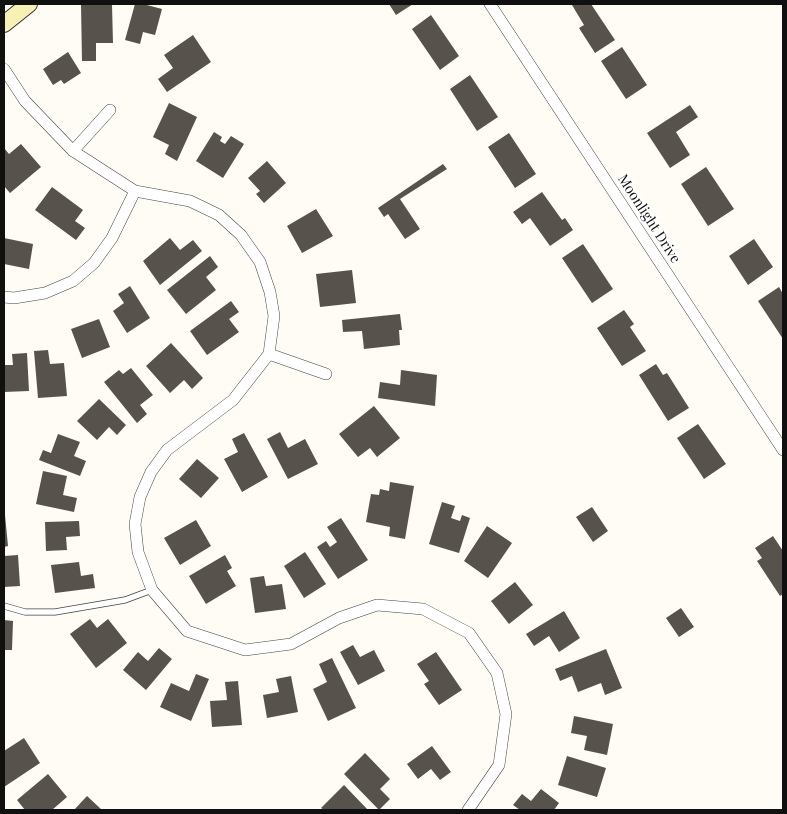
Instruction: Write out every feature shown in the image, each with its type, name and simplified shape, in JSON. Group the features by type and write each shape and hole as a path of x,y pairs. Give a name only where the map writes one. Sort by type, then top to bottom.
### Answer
{"main road":[{"path":"4,24 29,4"}],"street":[{"name":"Moonlight Drive","path":"490,4 783,450"},
{"path":"4,68 25,101 73,151 135,191 190,201 219,215 241,235 260,262 270,292 274,316 269,354 233,400 167,450 151,472 140,496 135,524 138,552 152,590 187,631 245,650 291,644 339,618 377,604 423,609 469,634 497,674 506,714 499,765 468,810"},
{"path":"73,151 110,110"},
{"path":"4,297 14,298 45,293 74,281 94,263 112,238 135,191"},
{"path":"269,354 326,374"}],"lane":[{"path":"4,606 25,612 55,612 125,600 152,590"}],"building":[{"path":"135,4 162,9 155,35 143,32 140,44 125,40"},
{"path":"389,4 413,4 396,15"},
{"path":"591,4 615,40 595,53 579,28 584,25 572,5"},
{"path":"81,5 112,5 113,43 96,43 96,61 82,61"},
{"path":"431,15 459,56 440,70 412,29"},
{"path":"193,35 211,62 167,92 158,79 173,68 164,55"},
{"path":"622,47 647,85 626,99 601,61"},
{"path":"68,52 81,73 64,84 61,80 53,85 43,69"},
{"path":"470,75 498,117 477,131 450,89"},
{"path":"169,103 197,117 177,161 165,154 169,145 153,137"},
{"path":"690,105 698,117 676,132 690,155 670,168 647,133"},
{"path":"214,132 222,137 220,141 225,144 231,136 244,144 223,178 196,161"},
{"path":"509,133 536,174 515,188 488,147"},
{"path":"21,144 41,167 10,193 4,186 4,148 9,154"},
{"path":"267,161 286,183 264,203 256,194 260,191 248,178"},
{"path":"443,164 447,169 400,199 420,229 405,239 388,214 384,217 378,208"},
{"path":"706,167 734,209 708,226 681,184"},
{"path":"52,187 83,210 75,221 85,228 76,240 35,210"},
{"path":"542,192 562,220 565,218 573,230 550,246 530,218 522,224 513,212"},
{"path":"316,209 333,236 302,253 287,226"},
{"path":"4,238 33,244 29,269 4,264"},
{"path":"170,238 180,250 193,240 202,251 160,285 143,261"},
{"path":"754,239 773,267 748,285 729,256"},
{"path":"583,244 613,289 592,303 562,258"},
{"path":"210,256 218,267 206,277 216,290 186,314 167,290"},
{"path":"352,270 356,303 320,307 316,274"},
{"path":"130,286 150,318 127,333 113,311 124,303 118,294"},
{"path":"779,287 783,294 783,339 758,301"},
{"path":"231,301 239,312 229,319 239,332 207,355 190,331"},
{"path":"624,310 634,324 630,327 646,351 622,366 597,328"},
{"path":"400,314 402,330 399,330 400,345 364,349 362,331 343,332 342,320"},
{"path":"99,319 110,347 82,358 71,329"},
{"path":"171,343 203,378 192,389 184,380 170,393 146,366"},
{"path":"48,350 50,364 64,363 67,396 38,398 34,351"},
{"path":"27,353 29,391 4,392 4,365 13,365 12,354"},
{"path":"656,364 663,375 667,373 689,408 668,421 639,375"},
{"path":"131,368 153,395 140,405 147,414 137,423 104,382 119,370 123,374"},
{"path":"401,370 437,375 435,406 378,398 380,382 400,385"},
{"path":"99,399 126,425 117,435 109,427 97,440 77,421"},
{"path":"374,406 400,438 377,457 370,448 358,457 339,434"},
{"path":"698,424 726,464 704,479 677,438"},
{"path":"280,432 288,448 305,439 318,464 288,479 267,439"},
{"path":"244,433 268,477 242,492 224,459 238,452 232,439"},
{"path":"58,434 80,442 74,456 86,461 80,476 39,460 43,450 51,453"},
{"path":"197,459 219,478 201,498 179,479"},
{"path":"43,471 67,476 63,495 77,498 74,512 36,504"},
{"path":"390,482 414,486 405,539 389,536 390,527 366,522 371,494 379,495 380,489 389,491"},
{"path":"442,502 455,506 451,518 460,521 462,515 470,518 459,553 429,544"},
{"path":"592,507 608,531 593,542 576,517"},
{"path":"4,515 8,546 4,547"},
{"path":"341,518 368,560 338,579 317,547 326,541 330,547 337,542 327,527"},
{"path":"196,520 211,546 180,565 164,538"},
{"path":"79,521 80,536 66,537 67,550 46,551 45,522"},
{"path":"487,526 512,543 488,578 464,561"},
{"path":"773,536 783,551 783,594 780,596 757,561 762,558 755,548"},
{"path":"305,552 326,584 304,598 284,566"},
{"path":"18,555 20,586 4,587 4,556"},
{"path":"225,555 232,568 227,571 236,586 206,604 189,576"},
{"path":"79,562 81,576 93,574 95,588 55,593 51,565"},
{"path":"264,576 266,586 282,584 286,609 255,613 250,578"},
{"path":"515,582 533,605 509,624 491,601"},
{"path":"681,608 694,627 679,637 666,618"},
{"path":"564,611 580,638 559,652 549,636 534,646 526,634"},
{"path":"90,619 97,628 108,619 127,643 96,668 70,634"},
{"path":"4,620 13,621 12,650 4,650"},
{"path":"353,645 360,657 374,650 385,671 358,685 340,652"},
{"path":"159,648 172,659 146,690 123,670 138,652 148,661"},
{"path":"606,649 622,688 605,695 601,683 578,692 572,676 560,681 555,669"},
{"path":"436,652 462,690 439,705 424,684 429,681 417,664"},
{"path":"332,658 356,708 328,721 313,689 327,682 319,664"},
{"path":"196,674 209,679 191,721 160,707 171,683 189,691"},
{"path":"291,676 298,712 267,718 263,695 279,692 276,679"},
{"path":"238,681 242,725 212,727 210,701 227,700 225,682"},
{"path":"574,716 613,724 607,755 584,750 587,736 571,733"},
{"path":"24,738 40,763 4,787 4,751"},
{"path":"432,746 451,772 440,780 431,769 418,779 407,764"},
{"path":"365,753 390,779 380,789 390,799 379,810 344,774"},
{"path":"567,756 606,768 597,797 558,785"},
{"path":"48,774 67,797 52,810 25,810 17,800"},
{"path":"344,785 368,810 324,810 321,808"},
{"path":"541,789 559,803 554,810 520,810 513,805 522,794 531,801"},
{"path":"87,796 102,810 74,810"}]}
